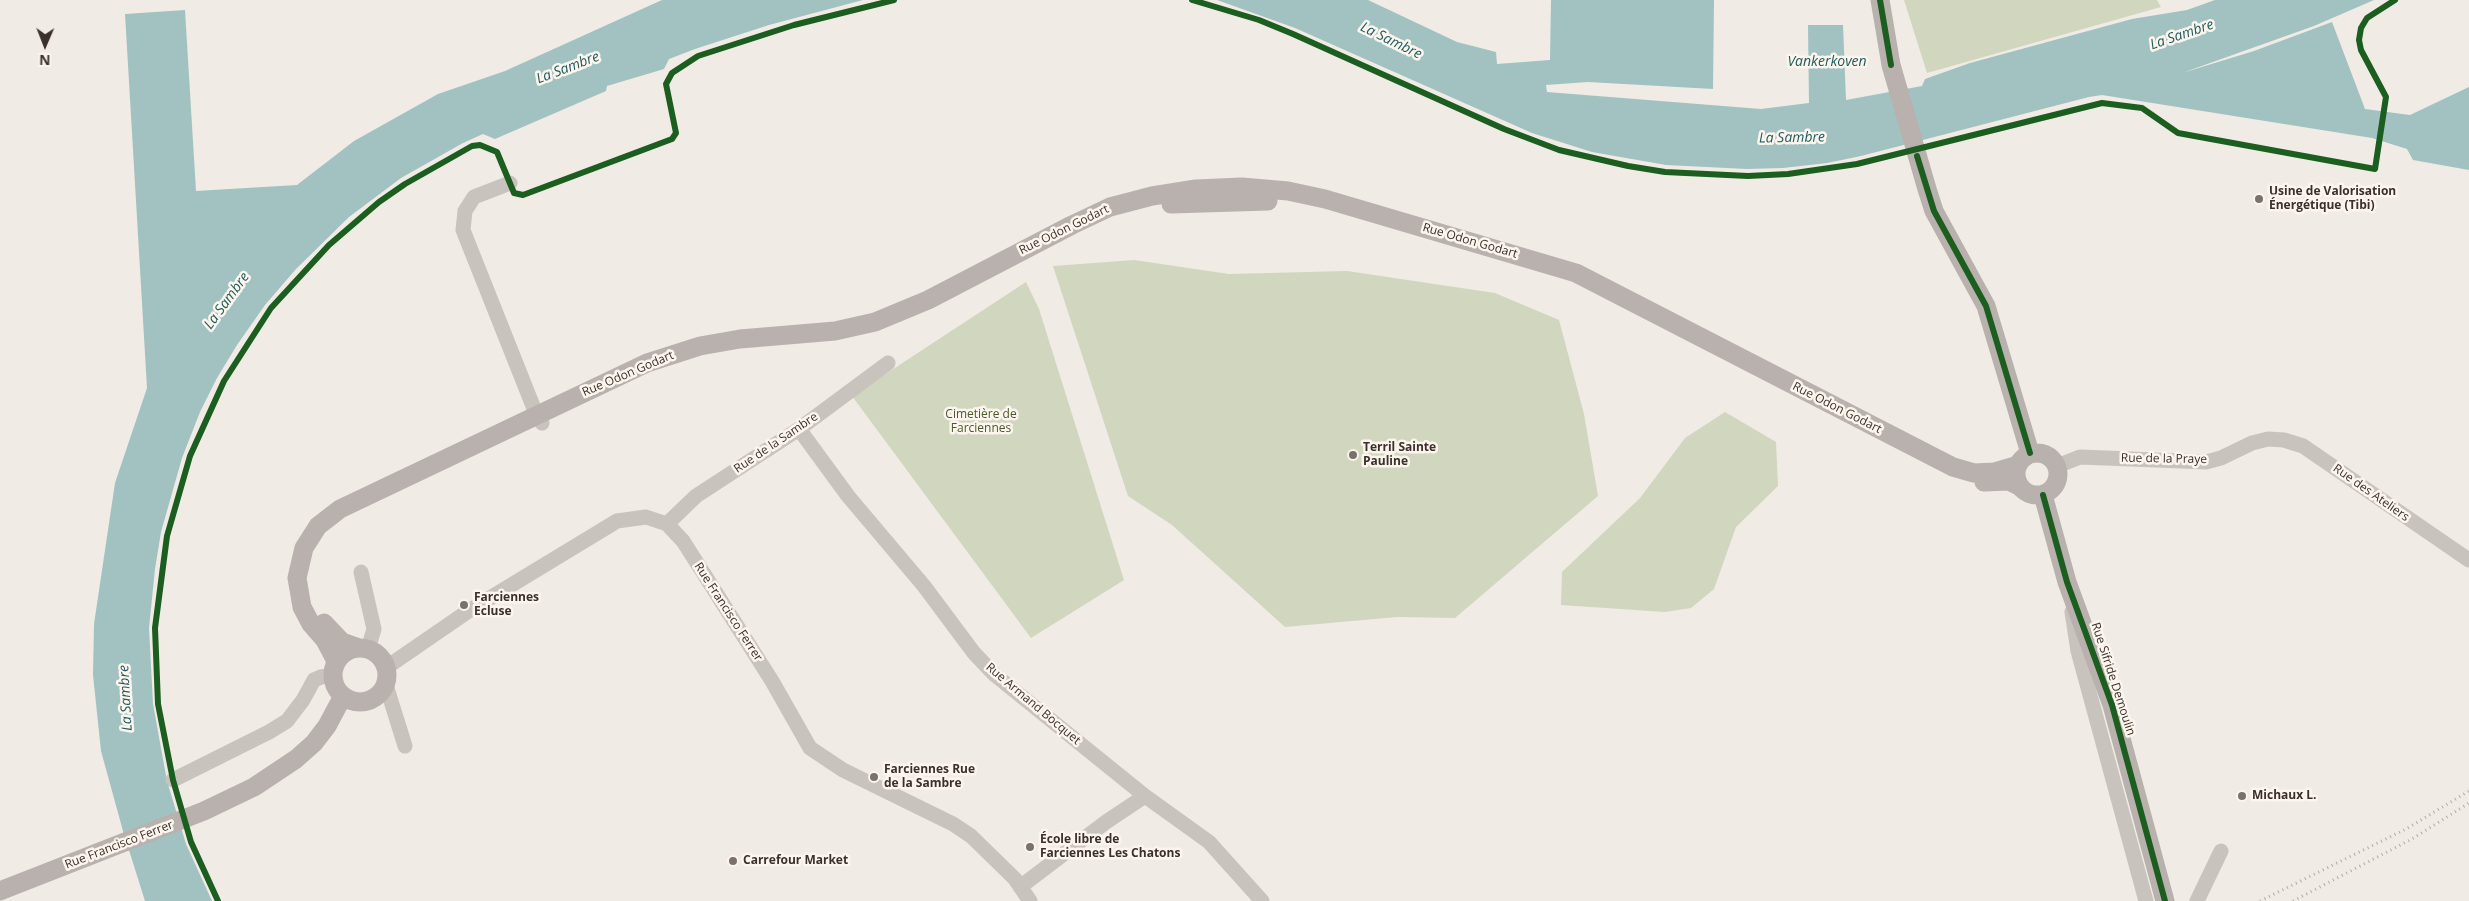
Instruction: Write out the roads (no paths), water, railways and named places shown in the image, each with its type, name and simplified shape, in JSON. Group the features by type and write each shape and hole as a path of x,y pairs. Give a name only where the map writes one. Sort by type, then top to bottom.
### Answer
{"main road":[{"path":"1880,0 1891,65 1934,211 1986,306 2024,459"},
{"name":"Rue Odon Godart","path":"362,648 342,642 333,634 316,613 307,588 309,560 323,534 344,518 648,363 700,346 740,339 835,331 875,322 928,300 1110,207 1152,196 1196,189 1242,187 1288,191 1325,198 1576,273 1953,467 1974,473 1994,472 2024,459"},
{"name":"Rue Odon Godart","path":"334,668 325,640 310,624 302,607 297,578 304,548 318,526 340,509 539,419 649,372 696,358 746,348 836,341 878,332 934,308 1072,235 1124,214 1177,203 1283,201 1328,212 1554,277 1588,291 1801,404 1947,477 1976,483 2009,481 2019,486"},
{"path":"2043,453 2049,456 2057,466 2058,478 2056,485 2043,494 2028,494 2019,486 2016,472 2024,459 2043,453"},
{"name":"Rue Sifride Demoulin","path":"2043,494 2068,582 2112,705 2163,894"},
{"path":"362,648 379,654 386,676 375,698 367,701 350,700 338,690 334,668 342,653 362,648"},
{"name":"Rue Francisco Ferrer","path":"0,891 204,811 254,787 296,760 314,743 327,726 343,696"}],"street":[{"path":"510,183 474,197 465,211 463,230 539,419"},
{"name":"Rue de la Sambre","path":"667,524 696,496 799,429 888,363"},
{"name":"Rue Armand Bocquet","path":"799,429 848,496 924,586 974,653 995,675 1145,796 1208,842 1262,901"},
{"name":"Rue de la Praye","path":"2057,466 2080,457 2206,462 2221,458 2252,443 2268,439"},
{"name":"Rue des Ateliers","path":"2268,439 2284,440 2303,446 2469,560"},
{"path":"405,746 386,676 467,612 617,521 646,517 667,524"},
{"name":"Rue Francisco Ferrer","path":"667,524 683,540 772,681 810,748 843,770 953,824 971,836 1020,887 1030,901"},
{"path":"361,572 374,629 362,648"},
{"path":"2068,582 2078,651 2146,901"},
{"path":"173,780 262,736 287,721 303,700 314,680 334,668"},
{"path":"1020,887 1106,822 1145,796"},
{"path":"2197,901 2221,851"}],"water":[{"name":"La Sambre","path":"662,0 863,0 769,25 695,49 669,59 664,69 607,86 606,91 495,139 483,134 463,143 401,178 349,217 296,269 265,305 217,378 200,412 182,458 161,532 149,628 153,704 167,781 186,844 212,901 145,901 101,751 93,675 94,624 115,483 147,388 125,14 185,10 196,191 297,185 354,141 438,94 505,71"},
{"path":"1217,0 1368,0 1457,42 1496,52 1497,64 1550,60 1551,0 1714,0 1713,89 1588,82 1546,85 1547,92 1761,109 1809,103 1808,25 1843,25 1846,100 1922,86 1925,79 1970,63 2132,19 2187,10 2215,0 2374,0 2314,26 2182,73 2254,51 2332,22 2365,109 2410,115 2469,87 2469,170 2413,160 2407,149 2372,138 2102,95 1827,163 1783,168 1747,169 1666,165 1592,152 1532,133 1295,28"}],"railway":[{"path":"2260,901 2406,829 2469,791"},
{"path":"2293,901 2412,839 2469,803"}],"place":[{"name":"Usine de Valorisation Énergétique (Tibi)","path":"2259,199"},
{"name":"Terril Sainte Pauline","path":"1353,455"},
{"name":"Farciennes Ecluse","path":"464,605"},
{"name":"Farciennes Rue de la Sambre","path":"874,777"},
{"name":"Michaux L.","path":"2242,796"},
{"name":"École libre de Farciennes Les Chatons","path":"1030,847"},
{"name":"Carrefour Market","path":"733,861"}],"water label":[{"name":"Vankerkoven","path":"1827,62"}],"park label":[{"name":"Cimetière de Farciennes","path":"981,422"}]}
